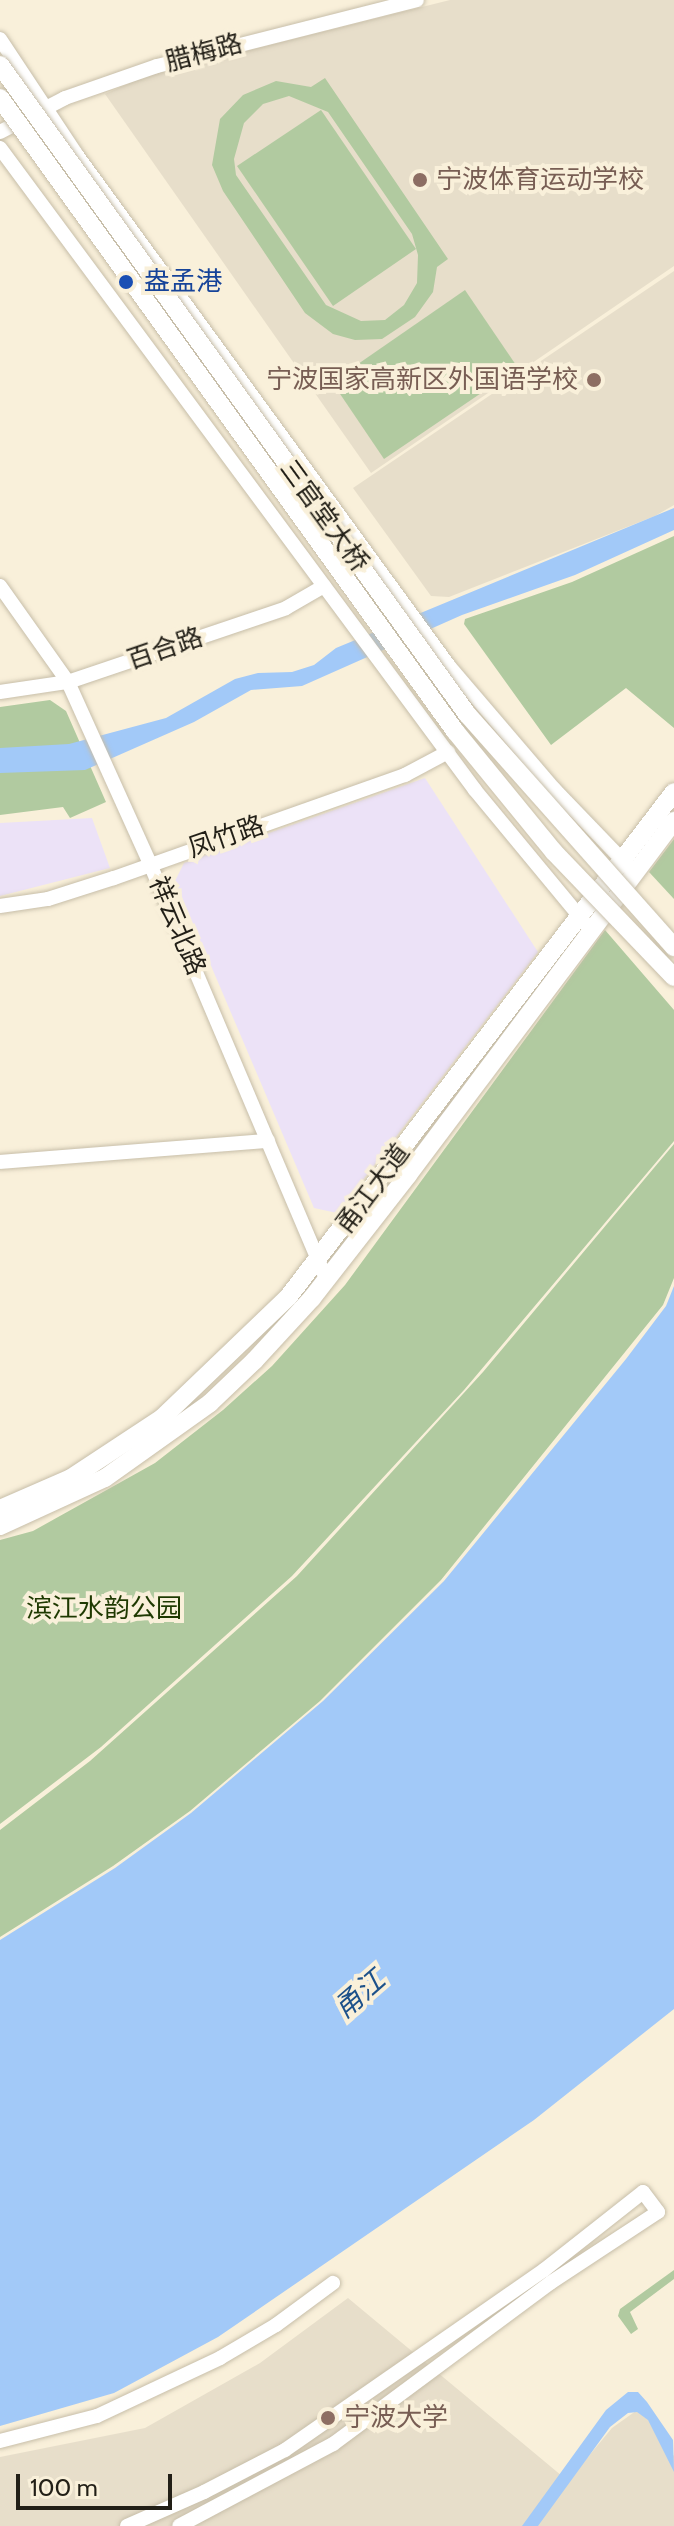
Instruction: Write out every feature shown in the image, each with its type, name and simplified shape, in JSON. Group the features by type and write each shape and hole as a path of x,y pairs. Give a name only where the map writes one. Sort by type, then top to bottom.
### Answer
{"main road":[{"name":"三官堂大桥","path":"0,65 467,714 674,947"},
{"name":"三官堂大桥","path":"0,98 455,731 554,852 674,977"},
{"name":"甬江大道","path":"0,1526 105,1478 210,1403 255,1360 326,1279 591,930 674,792"},
{"name":"甬江大道","path":"0,1509 71,1478 162,1418 289,1296 579,916 674,821"}],"street":[{"name":"腊梅路","path":"0,132 93,86 157,66 417,0"},
{"path":"0,39 46,110 449,666 554,789 629,866"},
{"path":"0,148 448,752 591,930"},
{"name":"祥云北路","path":"0,586 68,682 150,864 326,1279"},
{"name":"百合路","path":"0,692 68,682 286,608 324,586"},
{"name":"凤竹路","path":"0,906 48,899 150,864 405,775 448,752"},
{"path":"0,1162 268,1141"},
{"path":"127,2526 204,2492 285,2450 544,2270 643,2192 658,2212 550,2283 333,2444 179,2526"},
{"path":"0,2441 97,2416 207,2364 276,2325 333,2283"}],"shaded area":[{"name":"宁波体育运动学校","path":"450,0 674,0 674,266 371,473 105,94 146,76"},
{"name":"宁波国家高新区外国语学校","path":"674,271 674,505 655,516 449,597 431,596 353,488"},
{"path":"425,778 538,952 337,1213 314,1208 175,881 184,863"},
{"path":"92,818 110,868 0,896 0,823"},
{"name":"宁波大学","path":"348,2298 568,2481 612,2428 640,2408 674,2456 674,2526 0,2526 0,2457 145,2428 260,2363"}],"green space":[{"path":"325,78 448,259 437,267 433,292 415,317 382,339 355,340 333,334 305,313 223,191 212,165 220,119 243,95 276,81 311,87","holes":["289,96 328,112 412,234 418,255 417,283 404,305 385,320 361,321 326,305 236,175 234,159 244,123 263,104"]},
{"path":"321,110 416,249 333,306 237,166"},
{"path":"465,290 518,368 384,459 332,382"},
{"path":"674,536 674,728 626,688 551,745 464,624 465,619 572,582"},
{"path":"50,700 66,711 106,802 70,818 63,807 0,815 0,707"},
{"path":"674,839 674,899 649,872"},
{"name":"滨江水韵公园","path":"605,930 674,1010 674,1141 464,1390 292,1576 101,1747 0,1824 0,1540 33,1531 155,1463 223,1410 272,1366 345,1285"},
{"path":"674,1144 674,1278 663,1305 441,1580 320,1701 190,1811 113,1866 0,1937 0,1830 90,1761 297,1576 483,1372"},
{"path":"674,2270 674,2279 630,2312 638,2329 631,2334 618,2316 620,2309"}],"water":[{"path":"674,508 674,530 575,575 462,615 302,686 251,690 194,722 85,770 0,773 0,748 69,744 166,718 235,679 258,673 292,672 314,665 336,648"},
{"name":"甬江","path":"674,1286 674,2009 534,2120 218,2337 114,2393 0,2426 0,1940 115,1868 191,1813 323,1701 444,1581 626,1359 666,1306"},
{"path":"628,2392 638,2392 673,2440 674,2472 648,2420 637,2412 628,2413 610,2427 538,2526 522,2526 606,2410"}],"place":[{"name":"宁波体育运动学校","path":"420,180"},
{"name":"盎孟港","path":"126,282"},
{"name":"宁波国家高新区外国语学校","path":"594,380"},
{"name":"宁波大学","path":"328,2418"}]}
